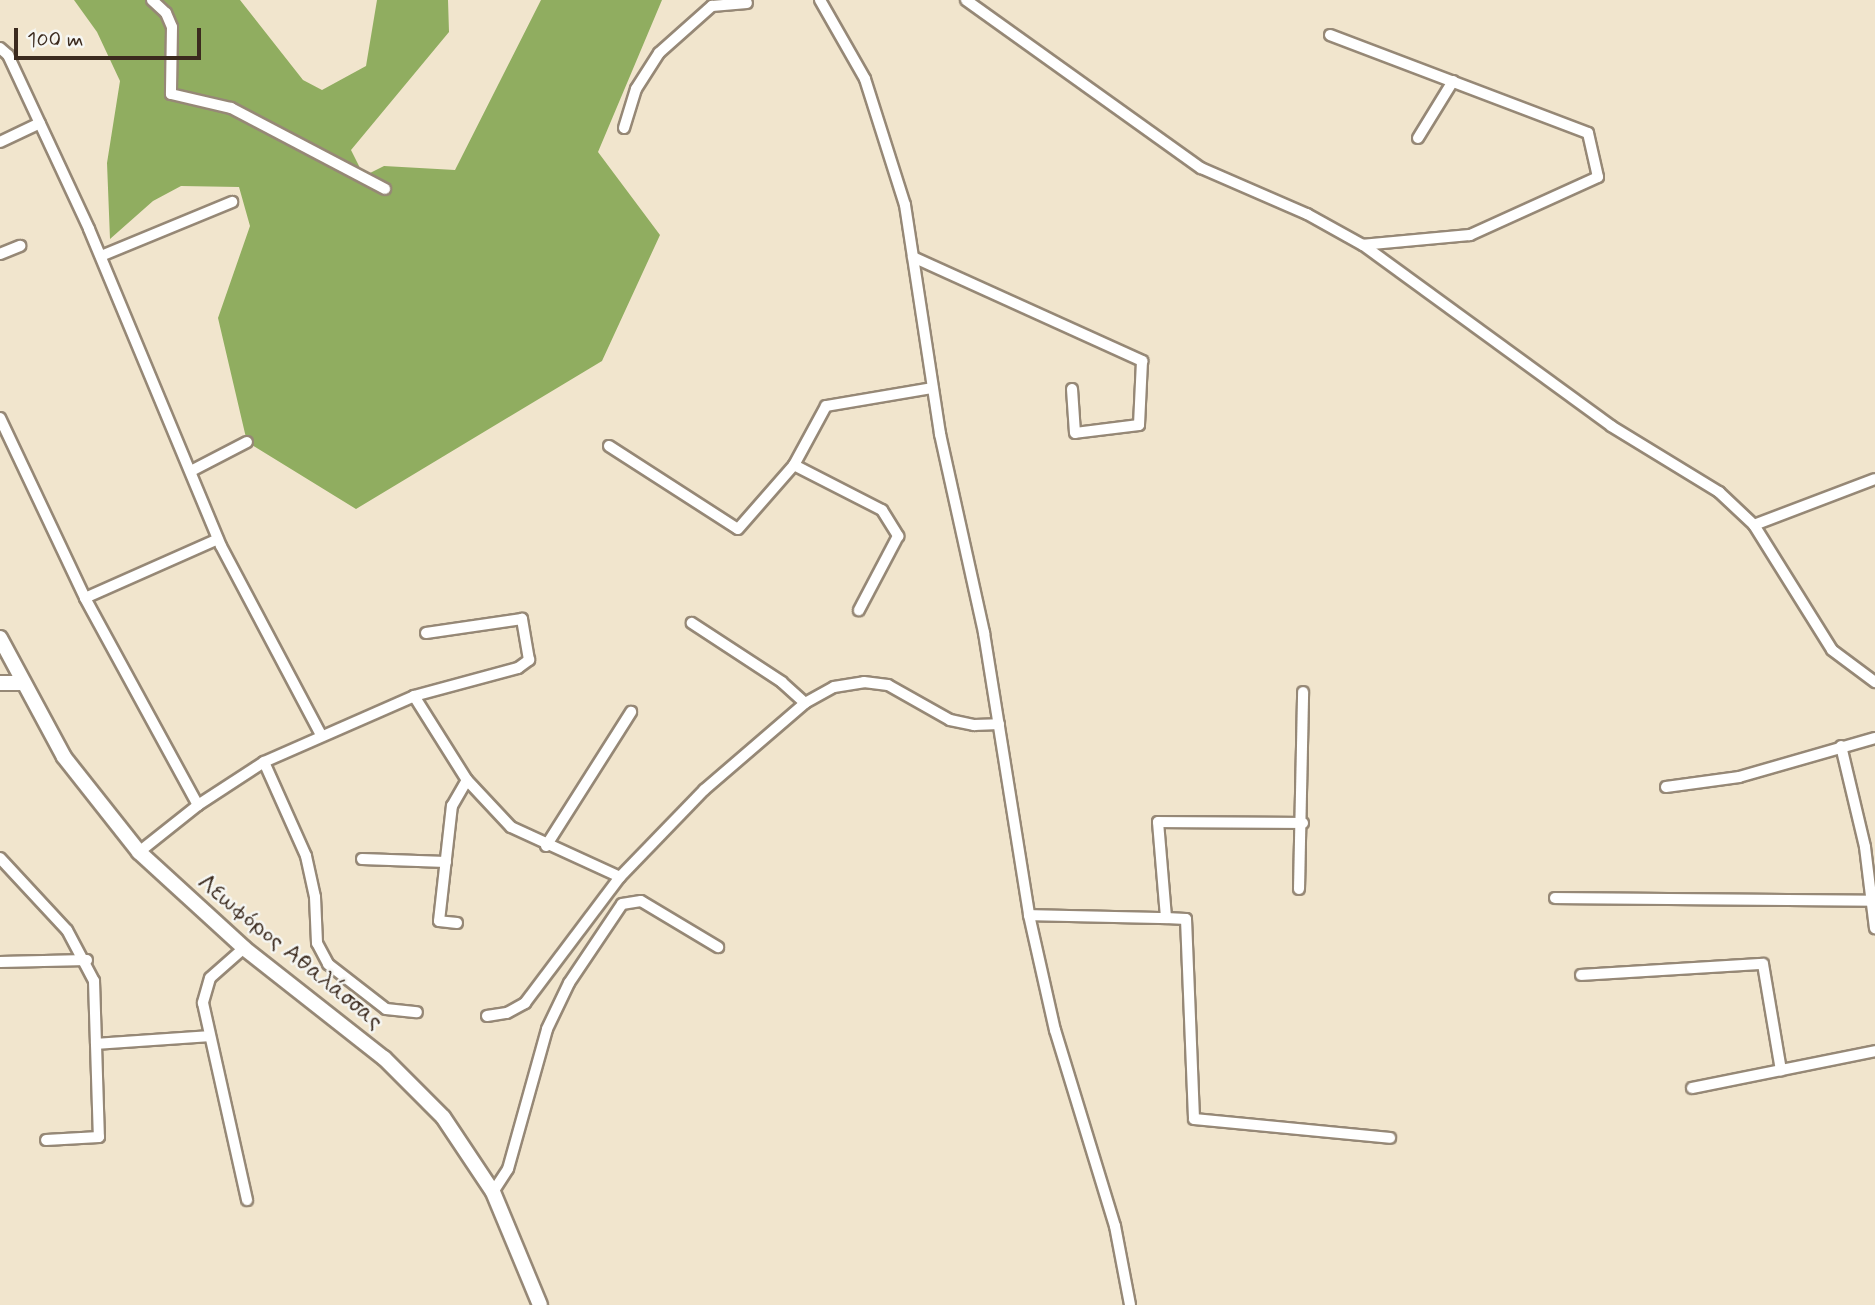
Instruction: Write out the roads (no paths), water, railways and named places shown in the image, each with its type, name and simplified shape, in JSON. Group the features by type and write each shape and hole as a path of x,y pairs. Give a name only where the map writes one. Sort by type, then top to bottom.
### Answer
{"main road":[{"name":"Λεωφόρος Αθαλάσσας","path":"0,638 21,683 64,757 139,852 244,948 384,1058 443,1117 494,1192 540,1305"},
{"path":"0,683 21,683"}],"street":[{"path":"152,0 166,13 172,27 171,94 231,107 385,189"},
{"path":"820,0 865,79 905,205 932,388 999,724 1029,915 1055,1030 1115,1226 1130,1305"},
{"path":"966,0 979,4 1201,168 1307,214 1363,245 1611,426 1719,492 1754,525 1832,650 1875,682"},
{"path":"624,128 636,89 659,53 712,6 747,3"},
{"path":"1330,35 1588,133 1598,177 1470,235 1363,245"},
{"path":"0,48 8,55 101,256 218,539 321,735"},
{"path":"1418,138 1453,81"},
{"path":"0,142 40,123"},
{"path":"101,256 232,202"},
{"path":"0,254 20,246"},
{"path":"913,257 1142,360 1139,425 1075,433 1072,389"},
{"path":"609,446 738,529 794,465 826,406 932,388"},
{"path":"0,418 85,598 198,805"},
{"path":"191,471 247,442"},
{"path":"794,465 882,510 898,536 859,610"},
{"path":"1754,525 1875,479"},
{"path":"85,598 218,539"},
{"path":"139,852 198,805 264,762 414,696 518,668 529,660 522,619 426,632"},
{"path":"692,623 782,682 805,703"},
{"path":"487,1016 507,1013 525,1003 620,877 704,790 805,703 834,687 864,682 888,685 950,720 974,725 999,724"},
{"path":"1299,889 1303,823 1303,692"},
{"path":"414,696 467,780 511,827 546,846 620,877"},
{"path":"546,846 631,712"},
{"path":"1666,787 1739,777 1875,738"},
{"path":"1841,746 1870,847 1871,901 1875,928"},
{"path":"264,762 306,856 315,897 317,943 328,964 386,1009 416,1012"},
{"path":"457,923 439,921 452,806 467,780"},
{"path":"1166,918 1158,822 1303,823"},
{"path":"0,858 67,930 87,960 94,981 99,1137 46,1140"},
{"path":"362,859 446,862"},
{"path":"1555,898 1871,901"},
{"path":"494,1192 508,1169 547,1030 569,983 622,904 641,901 718,947"},
{"path":"1029,915 1185,919 1194,1119 1390,1138"},
{"path":"244,948 210,978 203,1003 247,1200"},
{"path":"0,962 87,960"},
{"path":"1581,975 1763,964 1781,1070"},
{"path":"96,1044 210,1036"},
{"path":"1692,1088 1875,1051"}]}
